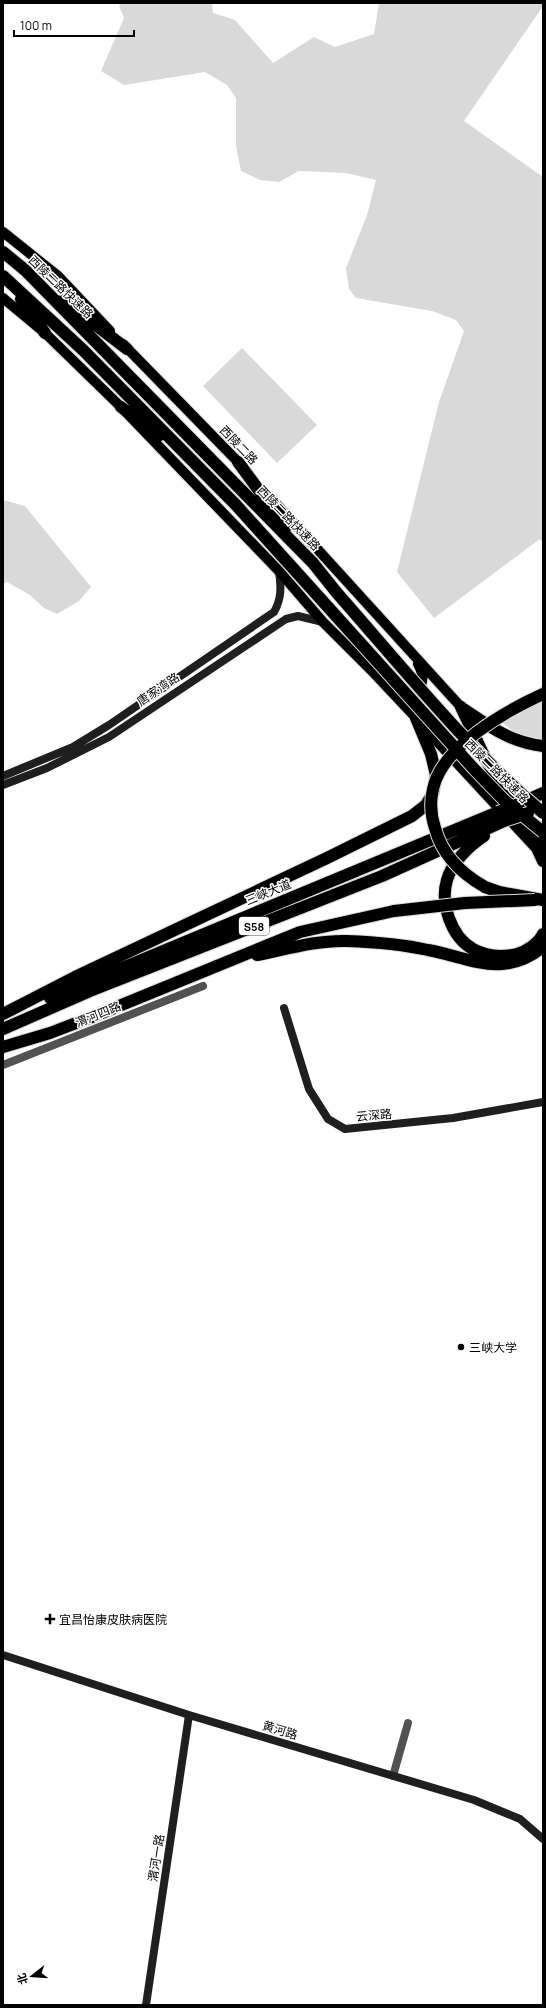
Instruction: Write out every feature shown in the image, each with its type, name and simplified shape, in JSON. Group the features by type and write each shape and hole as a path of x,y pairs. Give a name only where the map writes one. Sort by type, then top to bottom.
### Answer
{"highway":[{"name":"西陵二路快速路","path":"3,252 25,270 313,563 337,593 488,762 511,786 543,813"},
{"path":"25,270 128,349"},
{"path":"6,278 45,333"},
{"name":"西陵二路快速路","path":"6,278 83,350 191,457 474,769 505,801 543,832"},
{"path":"121,407 191,457"},
{"path":"238,462 313,563"},
{"path":"539,900 499,892 485,887 462,872 448,855 438,838 432,819 431,802 433,788 439,772 447,760 462,744 493,722 543,694"},
{"path":"461,707 488,762 543,849"},
{"path":"461,707 504,736 525,744 543,746"},
{"path":"3,1016 75,977 327,858 412,816 426,805 433,793 436,775 431,754 416,718"},
{"path":"438,740 538,848 543,861"},
{"name":"三峡大道","path":"3,1016 501,817 525,807 543,793"},
{"name":"三峡大道","path":"525,807 543,806"},
{"path":"501,817 473,843 456,863 447,880 445,903 450,921 462,941 473,949 484,954 504,957 522,952 540,941 543,934"},
{"name":"三峡大道","path":"3,1029 90,991 382,876 501,817"},
{"path":"3,1047 50,1033 300,932 394,911 466,902 539,900"},
{"path":"225,962 328,941 395,944 430,950 482,963 503,965 519,962 532,956 543,947"}],"main road":[{"name":"西陵二路","path":"3,232 58,276 238,462 461,707"},
{"path":"3,298 45,333 121,407 279,571 323,622 438,740"},
{"name":"唐家湾路","path":"3,776 73,747 109,725 274,612 279,604 282,592 279,571"},
{"name":"唐家湾路","path":"3,785 46,768 108,737 286,619 298,616 323,622"},
{"path":"386,685 395,693 405,696 412,695 422,685 423,677 420,667 407,649"},
{"name":"云深路","path":"284,1008 309,1089 328,1119 345,1129 453,1118 543,1102"},
{"name":"黄河路","path":"3,1655 189,1715 474,1800 520,1819 543,1839"},
{"name":"渭河一路","path":"146,2005 189,1715"}],"street":[{"name":"渭河四路","path":"3,1065 203,986"},
{"path":"393,1776 408,1722"}],"shaded area":[{"path":"121,3 212,3 213,13 235,20 273,63 314,37 335,47 374,34 379,3 543,3 543,6 464,121 543,177 543,542 540,539 434,618 397,572 439,402 464,331 456,320 432,311 356,298 349,289 346,268 367,215 376,180 346,173 299,171 279,182 260,180 241,171 236,146 236,98 227,85 205,72 124,85 101,71 124,18 119,6"},
{"path":"242,348 317,425 277,463 203,386"},
{"path":"3,500 25,506 91,587 79,601 57,614 44,608 30,595 7,582 3,584"},
{"path":"543,685 543,739 520,733 509,728 499,720"}],"place":[{"name":"三峡大学","path":"461,1347"},
{"name":"宜昌怡康皮肤病医院","path":"50,1619"}]}
